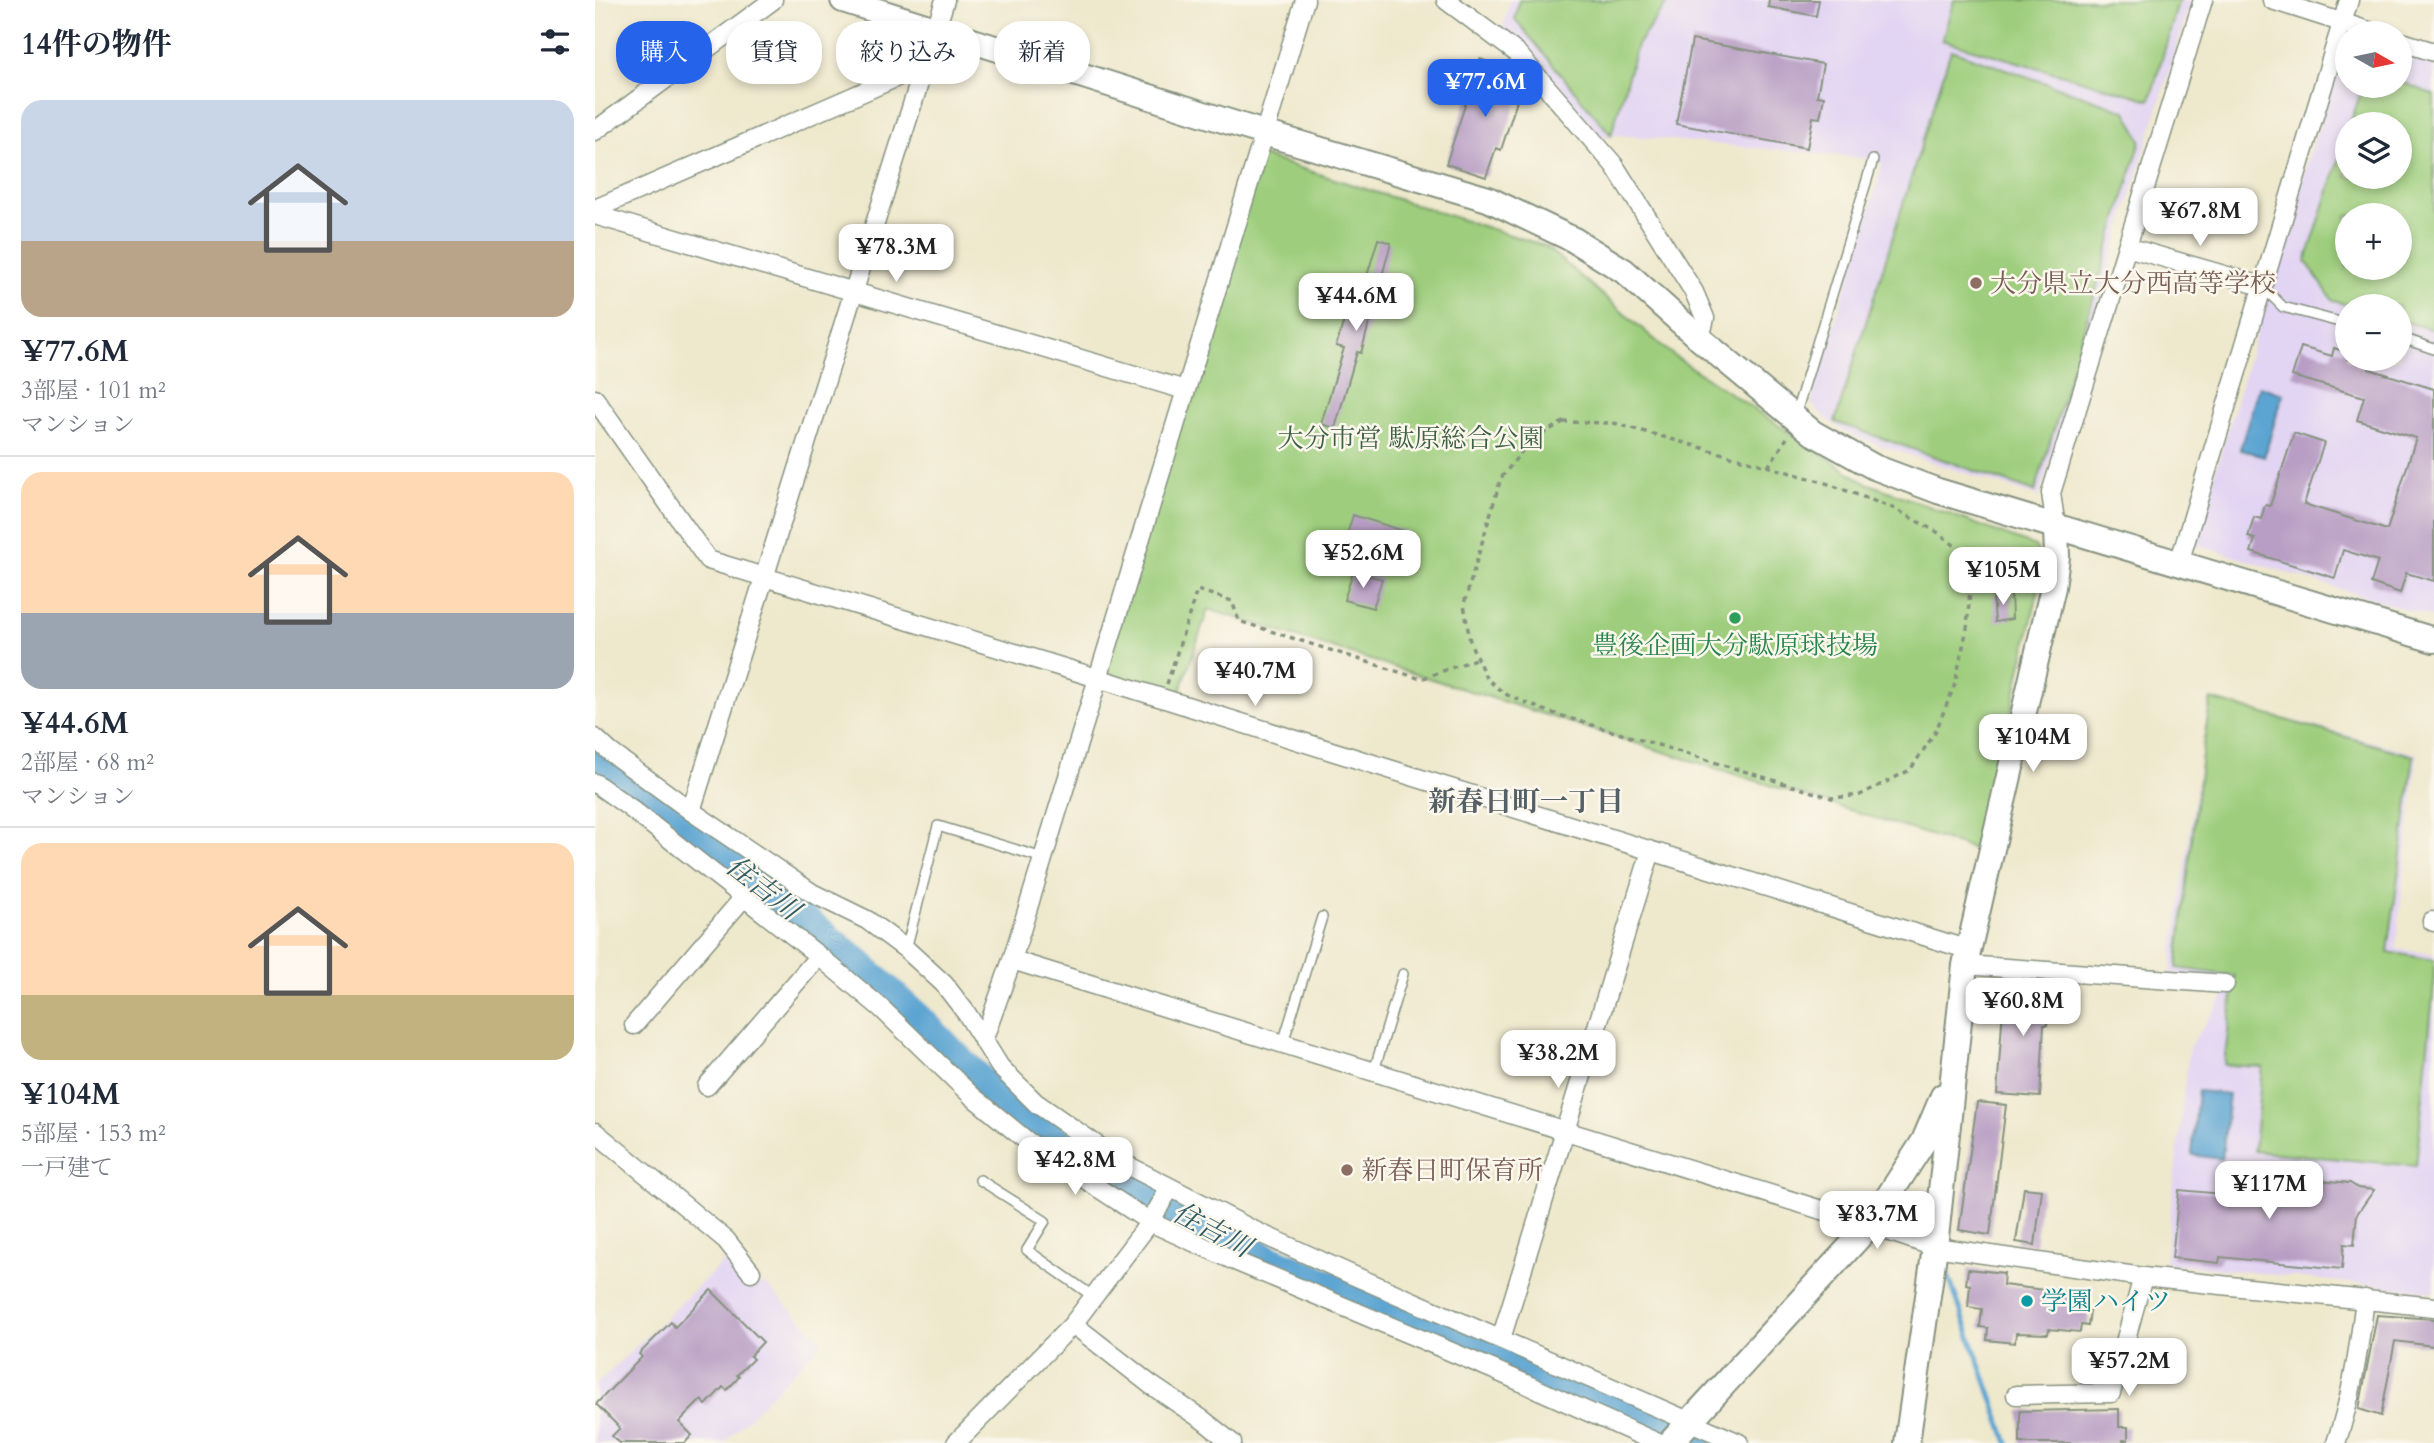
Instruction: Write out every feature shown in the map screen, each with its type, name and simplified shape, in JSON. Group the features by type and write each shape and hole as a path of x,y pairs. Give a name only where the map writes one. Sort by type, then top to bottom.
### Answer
{"street":[{"path":"595,131 773,0"},
{"path":"843,0 910,21"},
{"path":"938,21 945,0"},
{"path":"983,1041 1012,960 1305,0"},
{"path":"1446,0 1517,53 1613,165 1694,292 1705,318 1700,339"},
{"path":"1906,1443 1935,1247 1967,956 2053,587 2057,556 2051,493 2203,0"},
{"path":"2272,0 2336,21"},
{"path":"2343,21 2349,0"},
{"path":"980,43 1264,133 1487,199 1574,240 1624,271 1700,339 1790,428 1874,467 1938,491 2434,640"},
{"path":"2412,45 2434,52"},
{"path":"2179,563 2335,46"},
{"path":"595,209 881,84"},
{"path":"691,811 919,84"},
{"path":"595,215 1185,390"},
{"path":"2127,247 2262,286"},
{"path":"595,399 708,560 1097,678 1956,946 1967,956 2225,984"},
{"path":"595,738 691,811 812,893 867,920 906,949 944,984 967,1014 1000,1067 1036,1102 1121,1162 1169,1190 1255,1231 1739,1443"},
{"path":"595,783 819,956 881,1008 972,1096 1027,1141 1153,1218 1235,1261 1658,1443"},
{"path":"1501,1339 1651,851"},
{"path":"634,1025 744,897"},
{"path":"707,1086 819,956"},
{"path":"1012,960 1935,1247 2143,1277 2434,1307"},
{"path":"1670,1443 1870,1225 1924,1141 1942,1101 1958,1020"},
{"path":"595,1132 726,1240 751,1272"},
{"path":"956,1443 1073,1324 1153,1218 1169,1190"},
{"path":"2016,1395 2111,1394 2143,1277"},
{"path":"2336,1443 2344,1420 2365,1299"},
{"path":"1073,1324 1232,1443"}],"lane":[{"path":"1790,428 1873,160"},
{"path":"2262,286 2283,307 2335,321"},
{"path":"2412,341 2434,349"},
{"path":"906,949 938,826 1043,858"},
{"path":"1283,1044 1322,917"},
{"path":"1374,1072 1403,974"},
{"path":"980,1180 1045,1221 1027,1250 1094,1297"}],"path":[{"path":"1563,422 1613,423 1823,482 1893,508 1937,532 1962,551 1971,576 1967,628 1955,684 1935,733 1910,770 1860,795 1832,798 1546,710 1504,694 1486,678 1478,658 1470,642 1464,604 1501,478 1529,442 1563,422"},
{"path":"1767,467 1790,428"},
{"path":"1162,699 1198,590 1233,601 1239,621 1421,680 1478,658"}],"shaded area":[{"name":"大分県立大分西高等学校","path":"1510,0 2191,0 2039,497 1855,437 1829,421 1811,404 1883,163 1861,158 1619,135 1601,137 1523,42 1503,28"},
{"path":"2412,57 2434,63 2434,618 2194,544 2335,68 2335,98 2412,98"},
{"path":"2209,698 2417,754 2396,949 2434,954 2434,1292 2165,1263 2189,1047 2223,998 2226,979 2170,974"},
{"path":"724,1261 732,1263 750,1283 766,1284 823,1342 724,1443 595,1443 595,1386"}],"green space":[{"path":"1519,0 1669,0 1637,45 1611,135 1515,19"},
{"path":"1954,0 2179,0 2150,100 1942,40"},
{"path":"1951,50 2126,111 2141,140 2035,492 1835,422"},
{"path":"2412,86 2434,95 2434,330 2412,324 2412,294 2335,294 2333,301 2306,261 2335,172 2335,189 2412,189 2412,112 2354,112 2359,98 2412,98"},
{"name":"大分市営 駄原総合公園","path":"1262,156 1545,246 1674,356 1864,482 2035,546 2044,564 1980,851 1208,609 1177,701 1100,676"},
{"path":"2211,699 2414,756 2388,952 2434,960 2434,985 2416,1166 2254,1151 2262,1067 2224,1065 2235,976 2177,968"}],"water":[{"path":"2259,386 2283,394 2264,457 2240,449"},
{"path":"2198,1091 2229,1094 2222,1159 2192,1155"}],"building":[{"path":"1769,0 1819,0 1816,16 1768,7"},
{"path":"1692,40 1823,64 1817,96 1824,97 1820,118 1813,117 1807,148 1676,124"},
{"path":"1480,59 1524,79 1501,150 1496,148 1486,177 1446,164"},
{"path":"1378,239 1391,243 1361,353 1357,352 1335,428 1321,424 1344,348 1336,346 1347,311 1356,313"},
{"path":"2301,347 2332,356 2334,348 2335,371 2376,371 2434,389 2434,581 2406,573 2400,593 2371,583 2378,561 2343,550 2335,578 2251,552 2255,539 2248,537 2254,517 2261,519 2265,505 2270,506 2294,433 2324,443 2304,504 2387,530 2416,438 2357,420 2364,397 2292,376"},
{"path":"1353,515 1410,533 1401,559 1345,541"},
{"path":"1353,572 1382,579 1373,608 1344,600"},
{"path":"2011,592 2012,619 1995,622 1993,595"},
{"path":"2005,979 2050,983 2047,1025 2044,1025 2040,1097 1997,1094"},
{"path":"1977,1102 2006,1105 1990,1235 1959,1230"},
{"path":"2225,1171 2350,1183 2358,1188 2374,1190 2357,1214 2354,1245 2344,1244 2342,1269 2220,1257 2219,1263 2172,1258 2179,1190 2223,1194"},
{"path":"2024,1188 2042,1190 2035,1245 2016,1242"},
{"name":"学園ハイツ","path":"1968,1269 2004,1273 2003,1285 2086,1295 2084,1310 2090,1310 2088,1326 2081,1325 2080,1332 2049,1329 2048,1334 2016,1333 2015,1343 1987,1340 1988,1328 1980,1327 1982,1309 1968,1307"},
{"path":"711,1290 763,1342 750,1356 753,1359 727,1390 723,1387 706,1405 701,1400 679,1422 692,1435 685,1443 620,1443 612,1436 620,1428 596,1404 642,1357 639,1354 671,1322 675,1327"},
{"path":"2377,1315 2434,1319 2434,1346 2395,1341 2381,1416 2359,1409"},
{"path":"2119,1409 2119,1427 2128,1427 2128,1440 2123,1440 2123,1443 2020,1443 2020,1411"}],"waterway":[{"name":"住吉川","path":"595,756 850,957 998,1097 1083,1160 1151,1200 1265,1258 1697,1443"},
{"path":"1948,1275 2008,1443"}],"place":[{"name":"大分県立大分西高等学校","path":"1976,283"},
{"name":"豊後企画大分駄原球技場","path":"1735,618"},
{"name":"新春日町保育所","path":"1347,1170"},
{"name":"学園ハイツ","path":"2027,1301"}],"district":[{"name":"新春日町一丁目","path":"1526,802"}]}
